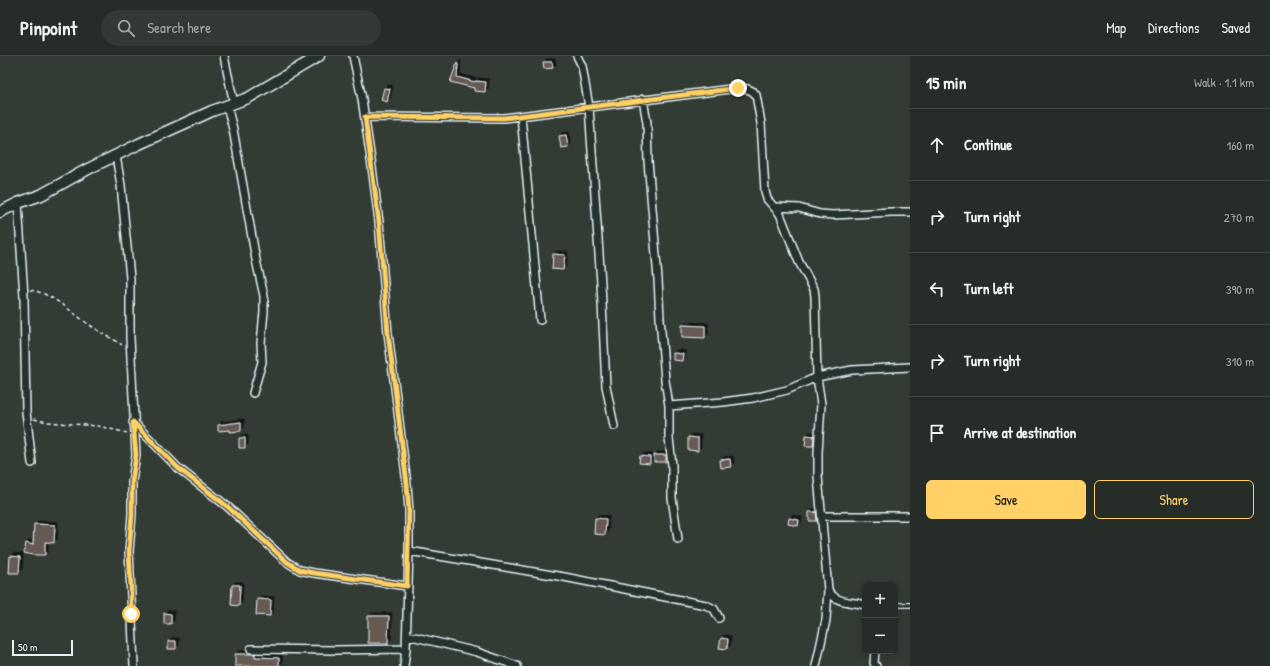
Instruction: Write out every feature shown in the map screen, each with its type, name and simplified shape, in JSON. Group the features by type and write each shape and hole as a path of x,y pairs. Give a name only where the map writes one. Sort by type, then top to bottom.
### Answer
{"street":[{"path":"224,56 233,129 256,260 264,296 261,343 262,362 253,393"},
{"path":"0,212 41,194 139,144 198,117 231,105 260,92 319,56"},
{"path":"353,56 365,117 379,222 388,333 407,484 409,550 407,635 404,666"},
{"path":"578,56 582,66 589,106 601,283 606,386 614,426"},
{"path":"365,117 504,118 738,88 749,89 754,92 756,95 761,123 767,199 780,214 802,268 814,289 817,377 821,404 818,476 828,590 826,620 816,666"},
{"path":"643,99 647,123 648,161 660,318 665,380 669,406 672,498 678,540"},
{"path":"521,116 540,320"},
{"path":"116,156 121,185 130,271 131,350 134,395 133,422 136,455 132,482 132,515 129,551 134,666"},
{"path":"18,203 24,290 27,417 32,463"},
{"path":"775,207 799,208 820,214 833,215 910,212"},
{"path":"669,406 753,398 787,390 817,377 852,370 910,367"},
{"path":"133,422 178,468 228,507 287,562 300,570 407,586"},
{"path":"822,516 910,516"},
{"path":"409,550 564,577 706,605 714,609 719,618"},
{"path":"828,590 835,599 862,604"},
{"path":"407,635 477,652 517,666"},
{"path":"251,649 406,649"},
{"path":"875,654 874,663 876,666"}],"lane":[{"path":"898,605 910,606"}],"path":[{"path":"24,290 44,294 55,299 96,329 131,350"},
{"path":"27,417 47,422 98,426 134,434"}],"building":[{"path":"543,62 552,62 553,68 544,69"},
{"path":"457,63 457,77 475,82 486,82 485,92 474,91 474,88 450,82"},
{"path":"384,88 390,89 387,102 381,100"},
{"path":"566,135 568,147 561,148 559,136"},
{"path":"553,254 565,255 563,270 552,269"},
{"path":"682,325 705,326 705,338 682,337"},
{"path":"673,353 683,354 682,361 673,360"},
{"path":"241,422 241,431 218,431 218,425"},
{"path":"806,435 814,436 813,446 805,446"},
{"path":"688,437 698,438 698,451 688,450"},
{"path":"239,438 245,438 245,448 239,448"},
{"path":"654,455 666,455 666,462 654,462"},
{"path":"640,456 650,457 650,464 639,463"},
{"path":"730,459 731,467 721,468 720,460"},
{"path":"809,512 816,512 817,521 809,521"},
{"path":"595,518 606,519 605,535 594,534"},
{"path":"789,518 799,520 798,526 788,524"},
{"path":"34,524 55,525 54,543 45,542 45,555 24,553 26,543 33,545"},
{"path":"10,556 20,557 19,573 9,573"},
{"path":"232,585 240,585 239,606 231,605"},
{"path":"257,599 271,600 270,616 256,615"},
{"path":"164,613 171,614 171,624 164,624"},
{"path":"368,616 389,616 388,643 368,643"},
{"path":"721,638 728,639 727,649 719,648"},
{"path":"168,641 176,641 176,649 168,649"},
{"path":"235,654 255,654 255,657 279,658 279,666 235,666"}],"route":[{"path":"131,614 129,551 132,515 132,482 136,455 133,422 178,468 228,507 287,562 300,570 407,586 409,550 407,484 388,333 379,222 365,117 504,118 738,88"}]}
